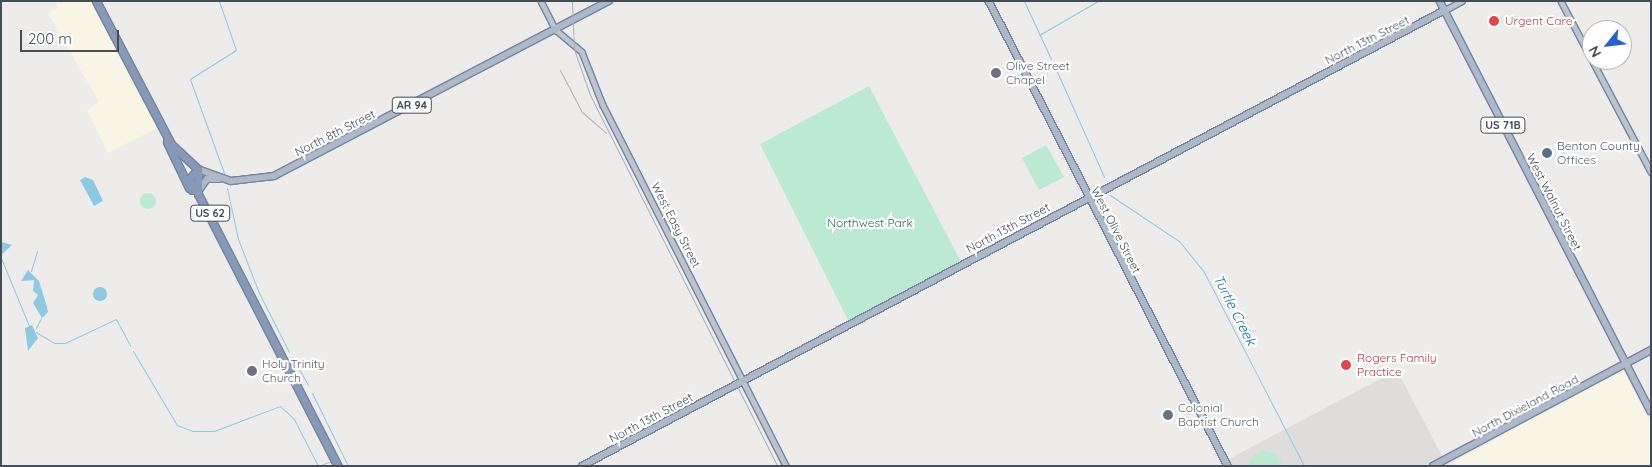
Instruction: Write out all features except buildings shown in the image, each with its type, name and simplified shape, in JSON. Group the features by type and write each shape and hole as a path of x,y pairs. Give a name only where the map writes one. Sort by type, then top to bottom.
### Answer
{"highway":[{"path":"96,1 192,190"},
{"path":"165,134 176,151 198,169 190,178 192,190"},
{"name":"US 62","path":"198,169 198,194 234,266"},
{"name":"US 62","path":"192,190 234,266"},
{"path":"234,266 338,466"}],"main road":[{"name":"North 8th Street","path":"198,169 224,180 243,182 274,176 609,1"},
{"name":"West Olive Street","path":"989,1 1088,197 1228,466"},
{"name":"West Walnut Street","path":"1440,1 1651,411"},
{"name":"North 13th Street","path":"582,466 1445,10"},
{"name":"US 62","path":"224,180 207,179 199,191 234,266"},
{"name":"North Dixieland Road","path":"1433,466 1651,350"}],"street":[{"name":"West Easy Street","path":"541,1 556,30 582,52 604,105 786,466"},
{"path":"1445,10 1462,1"},
{"path":"1561,1 1651,172"}],"shaded area":[{"path":"55,1 91,1 157,128 108,153 87,110 99,102 48,13 58,8"},
{"path":"1397,370 1442,456 1424,466 1228,466 1225,461"},
{"path":"1623,370 1651,424 1651,466 1456,466 1455,461"}],"green space":[{"name":"Northwest Park","path":"869,86 962,264 850,324 760,144"},
{"path":"1046,145 1064,177 1039,190 1022,158"},
{"path":"145,193 151,193 156,198 154,207 145,209 140,204 140,198"},
{"path":"1263,451 1276,454 1284,466 1247,466 1255,454"}],"water":[{"path":"85,177 93,180 103,201 94,206 80,180"},
{"path":"1,242 12,245 1,255"},
{"path":"28,270 39,281 47,307 48,312 42,318 33,303 38,295 33,291 34,280 21,281"},
{"path":"100,287 105,289 107,294 105,299 100,301 95,299 93,294 95,289"},
{"path":"32,325 38,338 28,351 25,328"}],"waterway":[{"path":"219,1 236,50 190,79 224,173"},
{"name":"Turtle Creek","path":"1024,1 1051,59"},
{"path":"1039,35 1098,1"},
{"name":"Turtle Creek","path":"1054,65 1104,177"},
{"path":"227,188 238,239 259,293 289,352"},
{"name":"Turtle Creek","path":"1110,195 1179,241 1204,272 1304,466"},
{"path":"31,271 37,251"},
{"path":"1,258 29,326"},
{"path":"36,328 41,318"},
{"path":"36,332 54,343 65,343 116,319 130,345"},
{"path":"133,351 177,425 193,431 214,431 280,406 294,419 318,466 329,462"},
{"path":"292,357 308,385"},
{"path":"312,393 348,466"}],"railway":[{"path":"572,1 574,49 590,95 777,466"},
{"path":"560,70 582,112 606,133"}],"place":[{"name":"Urgent Care","path":"1494,21"},
{"name":"Olive Street Chapel","path":"996,73"},
{"name":"Benton County Offices","path":"1547,153"},
{"name":"Rogers Family Practice","path":"1346,365"},
{"name":"Holy Trinity Church","path":"252,371"},
{"name":"Colonial Baptist Church","path":"1168,415"}]}
